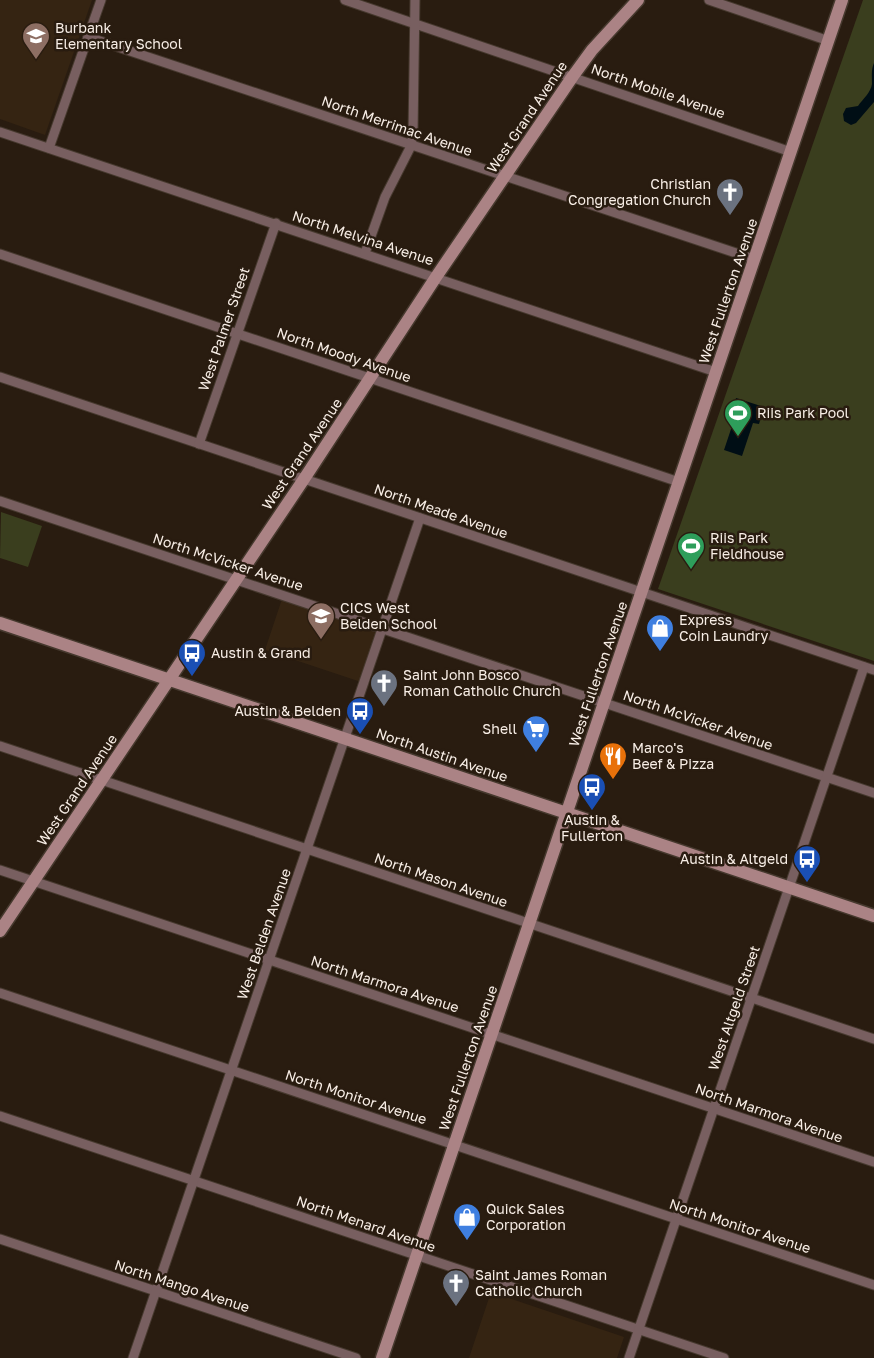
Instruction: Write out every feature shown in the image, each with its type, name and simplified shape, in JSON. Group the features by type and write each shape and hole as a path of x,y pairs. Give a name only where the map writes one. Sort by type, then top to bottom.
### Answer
{"main road":[{"name":"West Grand Avenue","path":"0,931 304,479 436,277 573,76 592,50 638,0"},
{"name":"West Fullerton Avenue","path":"382,1358 842,0"},
{"name":"North Austin Avenue","path":"0,623 874,916"}],"street":[{"path":"49,148 101,0"},
{"name":"North Mobile Avenue","path":"346,0 791,152"},
{"path":"366,253 385,197 411,146 413,133 415,0"},
{"path":"709,0 829,40"},
{"name":"North Merrimac Avenue","path":"88,37 754,260"},
{"name":"North Melvina Avenue","path":"0,132 366,253 716,372"},
{"name":"West Palmer Street","path":"199,444 276,224"},
{"name":"North Moody Avenue","path":"0,254 679,482"},
{"name":"North Meade Avenue","path":"0,377 874,670"},
{"name":"North McVicker Avenue","path":"0,501 874,793"},
{"name":"West Belden Avenue","path":"133,1358 420,518"},
{"name":"West Altgeld Street","path":"629,1358 864,667"},
{"name":"North Mason Avenue","path":"0,746 874,1039"},
{"name":"North Marmora Avenue","path":"0,870 874,1162"},
{"name":"North Monitor Avenue","path":"0,993 874,1285"},
{"name":"North Menard Avenue","path":"0,1116 724,1358"},
{"name":"North Mango Avenue","path":"0,1239 356,1358"}],"shaded area":[{"name":"Burbank Elementary School","path":"0,0 92,0 45,135 0,119"},
{"path":"874,63 874,102 856,123 851,125 844,121 843,114 846,108 858,106 868,93 872,84"},
{"name":"Riis Park Pool","path":"736,398 764,407 759,424 753,423 742,456 724,450 735,417 731,415"},
{"name":"CICS West Belden School","path":"282,599 378,631 361,682 265,650"},
{"path":"491,1292 624,1337 617,1358 469,1358"}],"green space":[{"path":"863,0 874,0 874,661 658,589"},
{"path":"1,512 42,526 28,567 0,558"}],"place":[{"name":"Burbank Elementary School","path":"36,60"},
{"name":"Christian Congregation Church","path":"730,216"},
{"name":"Riis Park Pool","path":"738,437"},
{"name":"Riis Park Fieldhouse","path":"691,570"},
{"name":"CICS West Belden School","path":"321,640"},
{"name":"Express Coin Laundry","path":"660,652"},
{"name":"Austin & Grand","path":"192,677"},
{"name":"Saint John Bosco Roman Catholic Church","path":"384,707"},
{"name":"Austin & Belden","path":"360,735"},
{"name":"Shell","path":"536,753"},
{"name":"Marco's Beef & Pizza","path":"613,780"},
{"name":"Austin & Fullerton","path":"592,811"},
{"name":"Austin & Altgeld","path":"807,883"},
{"name":"Quick Sales Corporation","path":"467,1241"},
{"name":"Saint James Roman Catholic Church","path":"456,1307"}]}
